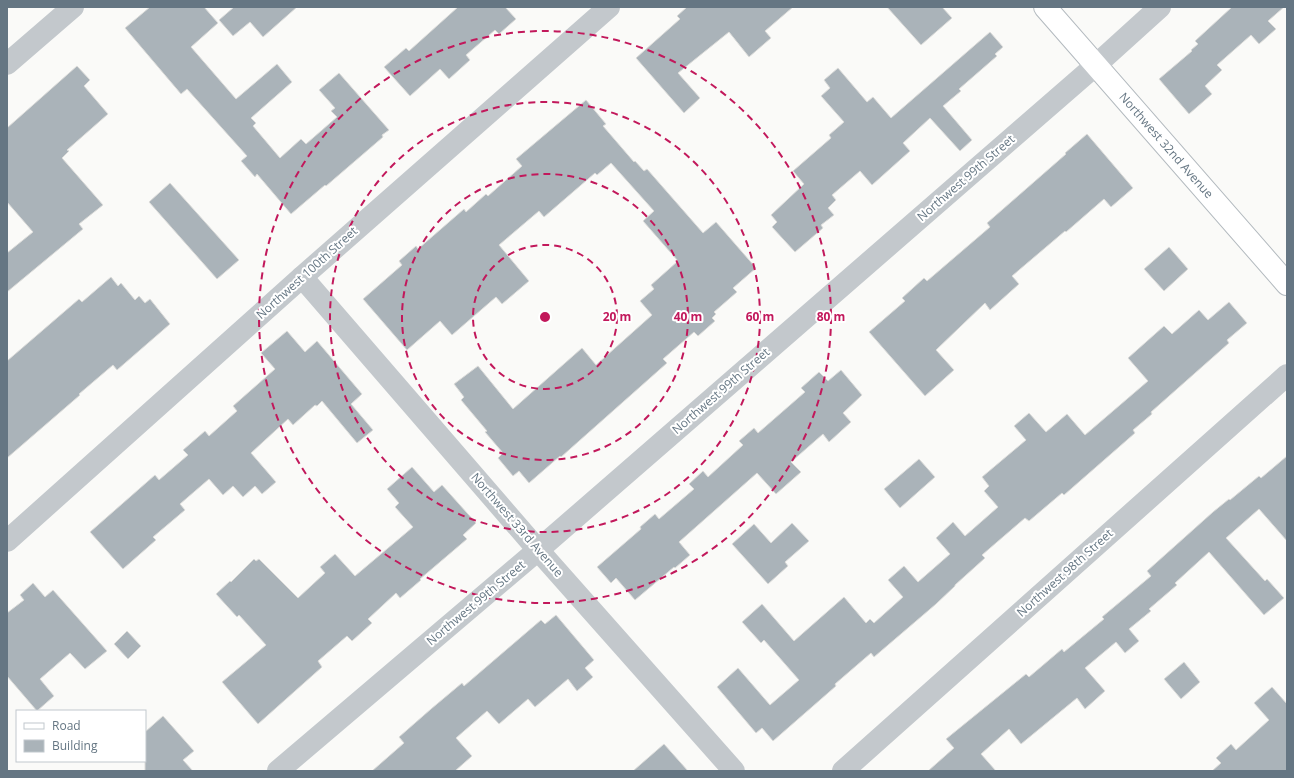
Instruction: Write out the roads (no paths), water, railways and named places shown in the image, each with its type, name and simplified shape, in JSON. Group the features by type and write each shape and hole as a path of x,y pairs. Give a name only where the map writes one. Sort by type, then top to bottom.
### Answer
{"main road":[{"name":"Northwest 32nd Avenue","path":"1045,7 1287,284"}],"street":[{"path":"7,64 73,7"},
{"name":"Northwest 100th Street","path":"7,541 302,277 609,7"},
{"name":"Northwest 99th Street","path":"278,771 538,550 1096,65 1160,7"},
{"name":"Northwest 33rd Avenue","path":"302,277 538,550 734,771"},
{"name":"Northwest 98th Street","path":"843,771 1287,376"}]}
